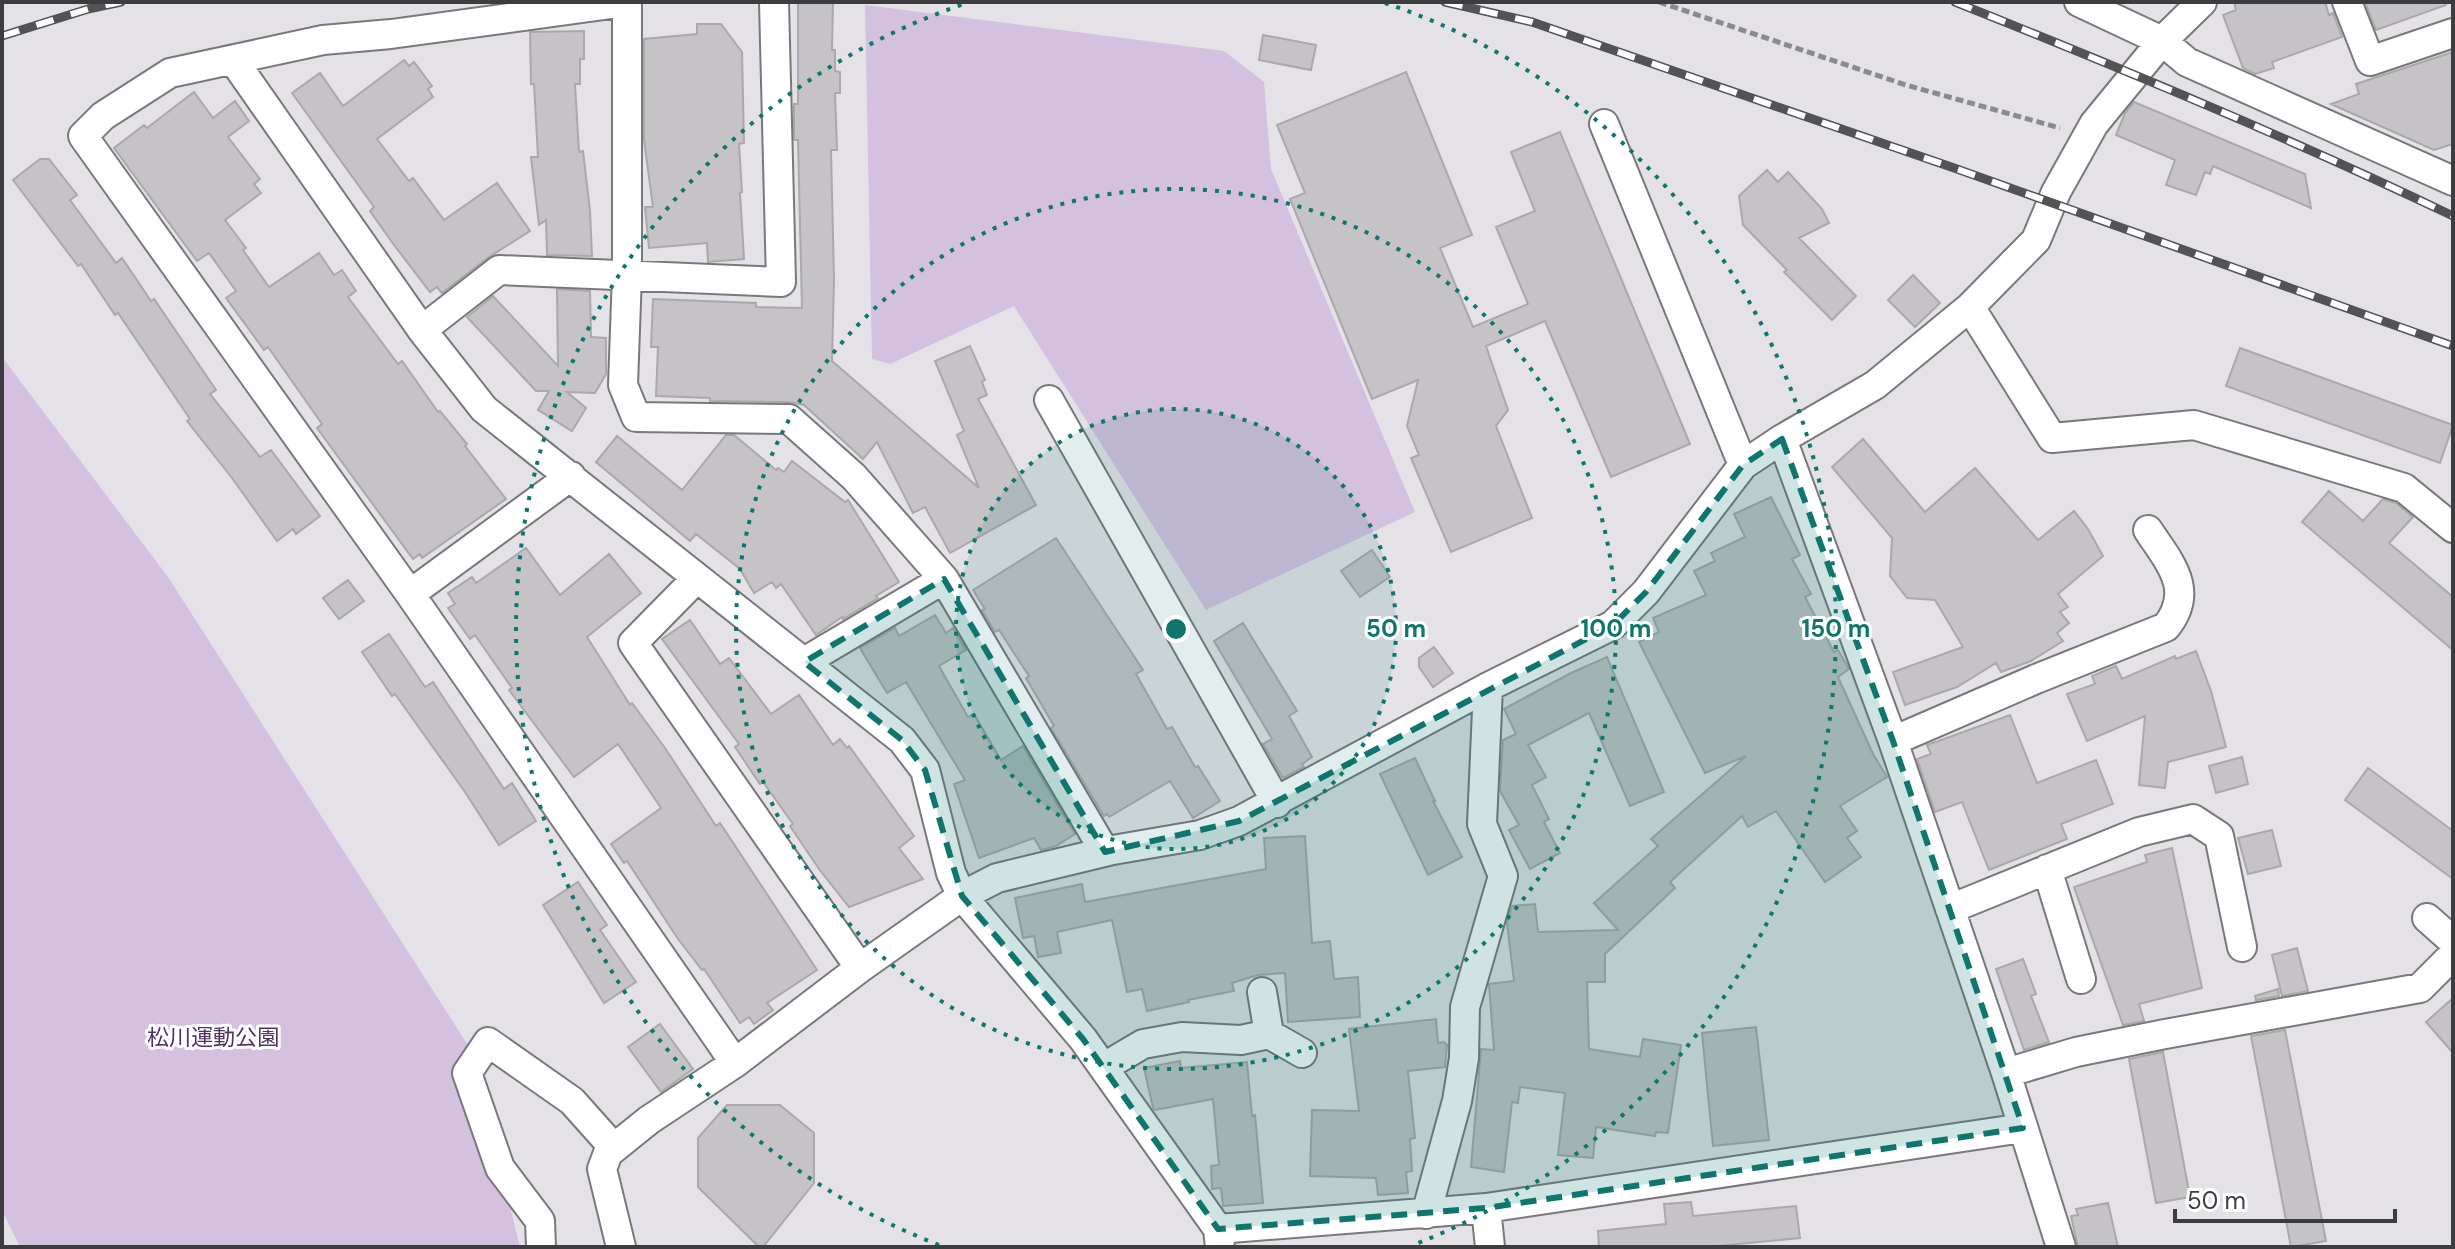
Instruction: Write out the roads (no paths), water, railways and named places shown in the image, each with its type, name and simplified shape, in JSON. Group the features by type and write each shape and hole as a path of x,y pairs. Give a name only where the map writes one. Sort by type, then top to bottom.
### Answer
{"street":[{"path":"735,1063 410,594 83,136 103,116 170,73 323,40 391,34 626,2 627,274 623,385 636,417 789,419 854,477 944,579 1105,852"},
{"path":"422,330 499,270 781,282 774,2"},
{"path":"2079,2 2162,41 2187,62 2453,181"},
{"path":"621,1247 602,1169 608,1153 649,1120 735,1063 860,968 962,896 997,878 1105,852 1200,835 1239,821 1488,687 1613,625 1646,592 1743,465 1875,385 1970,307 2036,240 2056,192 2094,124 2162,41 2202,2"},
{"path":"2347,2 2370,61 2453,33"},
{"path":"234,61 422,330 484,409 902,740 925,770 951,873 962,896 1104,1067 1219,1238 1486,1208 2023,1128"},
{"path":"1604,124 1743,465"},
{"path":"1970,307 2052,438 2194,425 2404,488 2453,528"},
{"path":"1049,400 1277,803"},
{"path":"1782,439 1893,741 2006,1073 2061,1247"},
{"path":"410,594 571,476"},
{"path":"1893,741 2166,627 2175,616 2180,602 2177,575 2148,530"},
{"path":"696,579 633,643 860,968"},
{"path":"804,662 944,579"},
{"path":"1426,1214 1457,1101 1464,1058 1465,1007 1503,876 1482,824 1488,687"},
{"path":"1950,909 2139,832 2193,819 2219,836 2242,947"},
{"path":"2047,869 2081,979"},
{"path":"2427,918 2453,941"},
{"path":"2006,1073 2076,1052 2420,988 2453,955"},
{"path":"1262,992 1269,1034"},
{"path":"1104,1067 1143,1044 1182,1037 1241,1040 1269,1034 1302,1053"},
{"path":"541,1247 540,1221 500,1168 467,1073 488,1042 572,1101 614,1148"},
{"path":"1486,1208 1490,1247"}],"railway":[{"path":"2,36 121,2"},
{"path":"1445,2 1532,22 2453,346"},
{"path":"1955,2 2206,105 2453,216"}],"park label":[{"name":"松川運動公園","path":"213,1037"}]}
